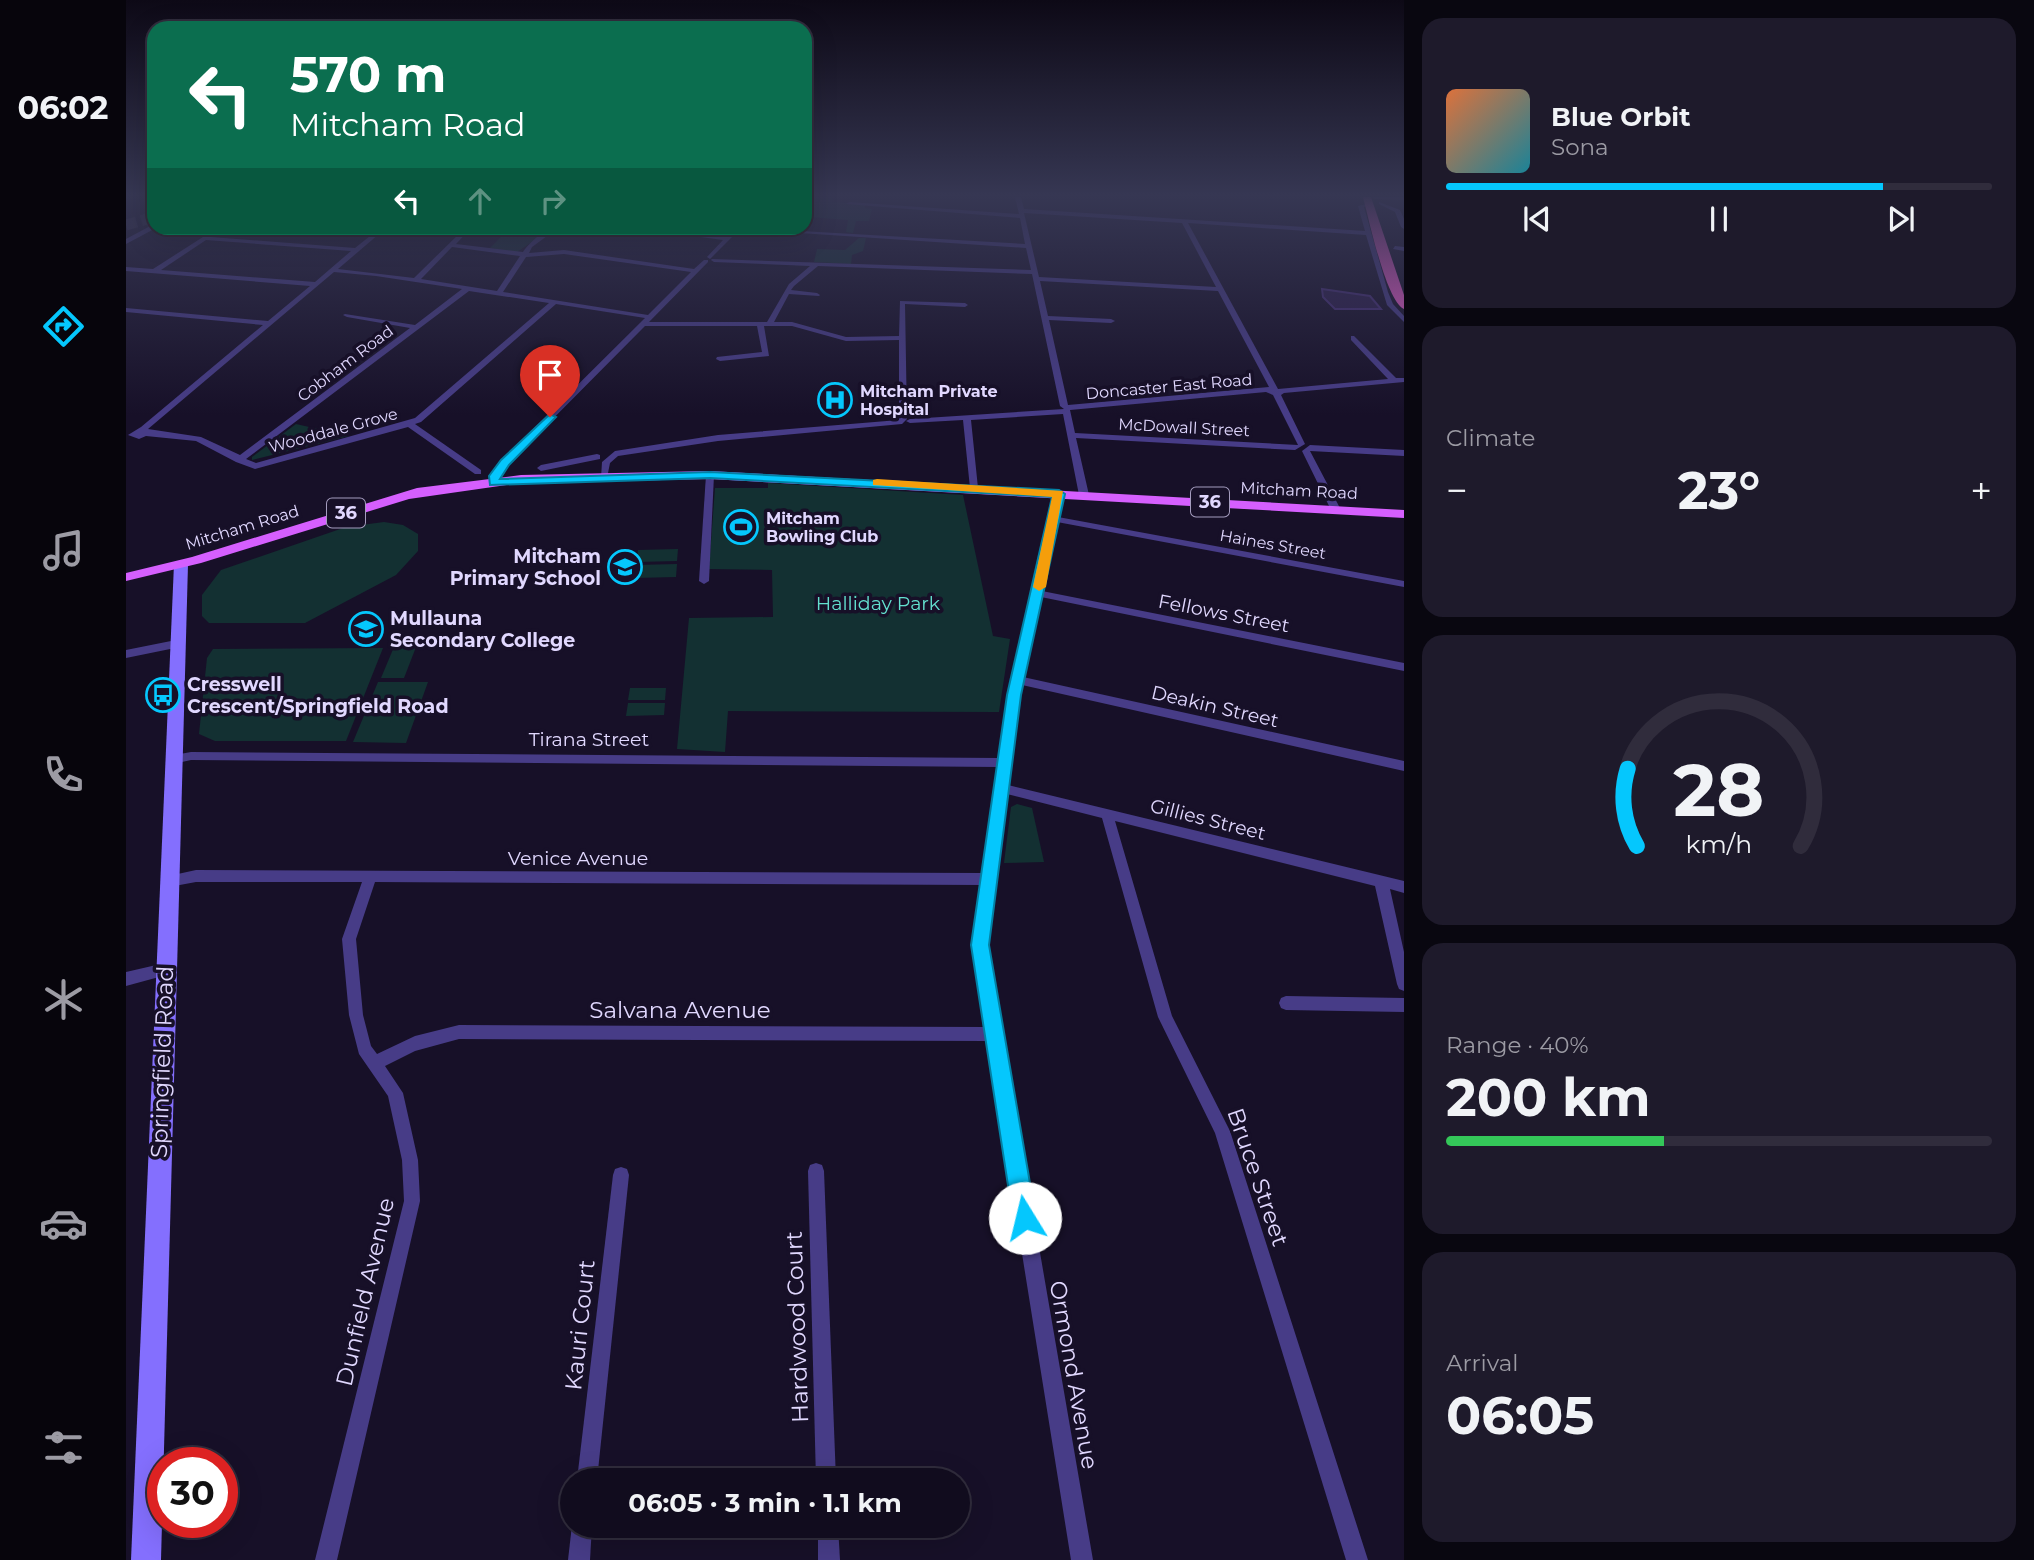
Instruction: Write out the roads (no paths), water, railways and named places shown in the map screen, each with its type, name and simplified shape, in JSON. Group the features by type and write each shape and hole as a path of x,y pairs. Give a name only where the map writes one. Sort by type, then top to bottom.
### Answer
{"highway":[{"path":"1389,270 1392,283 1404,306"}],"main road":[{"name":"Mitcham Road","path":"126,577 181,564 407,495 572,468 604,476"},
{"name":"Mitcham Road","path":"494,480 710,475 1404,514"},
{"name":"Springfield Road","path":"146,1560 176,644 181,564"}],"street":[{"path":"138,270 316,284"},
{"path":"126,443 131,433 145,431 332,270 416,280 650,317"},
{"path":"416,280 426,270"},
{"path":"499,293 514,270"},
{"path":"688,270 696,271"},
{"path":"770,323 787,292 810,270"},
{"path":"921,270 1035,275 1220,289"},
{"path":"1034,270 1084,495"},
{"path":"1210,270 1336,510"},
{"path":"1378,270 1386,297 1404,320"},
{"path":"494,480 696,271"},
{"name":"Cobham Road","path":"239,460 468,288"},
{"path":"787,292 817,295"},
{"path":"409,424 418,420 555,302"},
{"path":"904,421 902,302 965,305"},
{"path":"126,310 270,323"},
{"path":"347,315 416,327"},
{"path":"1046,318 1111,321"},
{"path":"643,324 770,323 806,326 846,339 902,338"},
{"path":"720,359 766,354 760,324"},
{"path":"1354,338 1394,381"},
{"name":"Doncaster East Road","path":"604,476 618,458 634,452 718,438 1404,380"},
{"path":"967,417 974,488"},
{"name":"Wooddale Grove","path":"145,431 198,439 256,466 409,424 478,472"},
{"name":"McDowall Street","path":"1071,435 1404,453"},
{"path":"541,468 572,468 597,457"},
{"path":"704,581 710,475"},
{"name":"Ormond Avenue","path":"1059,494 1018,680 980,945 1082,1560"},
{"name":"Haines Street","path":"1054,519 1404,584"},
{"name":"Fellows Street","path":"1038,593 1404,667"},
{"path":"126,654 176,644"},
{"name":"Deakin Street","path":"1018,680 1404,766"},
{"name":"Tirana Street","path":"173,759 191,756 415,756 1004,763"},
{"name":"Gillies Street","path":"1002,788 1404,887"},
{"name":"Bruce Street","path":"1107,814 1165,1017 1222,1130 1357,1560"},
{"name":"Venice Avenue","path":"169,881 196,876 988,879"},
{"name":"Dunfield Avenue","path":"326,1560 412,1201 405,1130 395,1093 364,1049 356,1015 349,939 370,877"},
{"path":"1381,881 1404,984"},
{"path":"126,979 165,969"},
{"path":"1286,1003 1404,1005"},
{"name":"Salvana Avenue","path":"374,1064 396,1050 422,1039 458,1032 993,1034"},
{"name":"Hardwood Court","path":"816,1171 826,1468"},
{"name":"Kauri Court","path":"588,1468 621,1175"},
{"path":"579,1560 581,1538"},
{"path":"828,1538 829,1560"}],"place":[{"name":"Mitcham Private Hospital","path":"835,400"},
{"name":"Mitcham Bowling Club","path":"741,527"},
{"name":"Mitcham Primary School","path":"625,567"},
{"name":"Mullauna Secondary College","path":"366,629"},
{"name":"Cresswell Crescent/Springfield Road","path":"163,695"}],"park label":[{"name":"Halliday Park","path":"878,603"}]}
